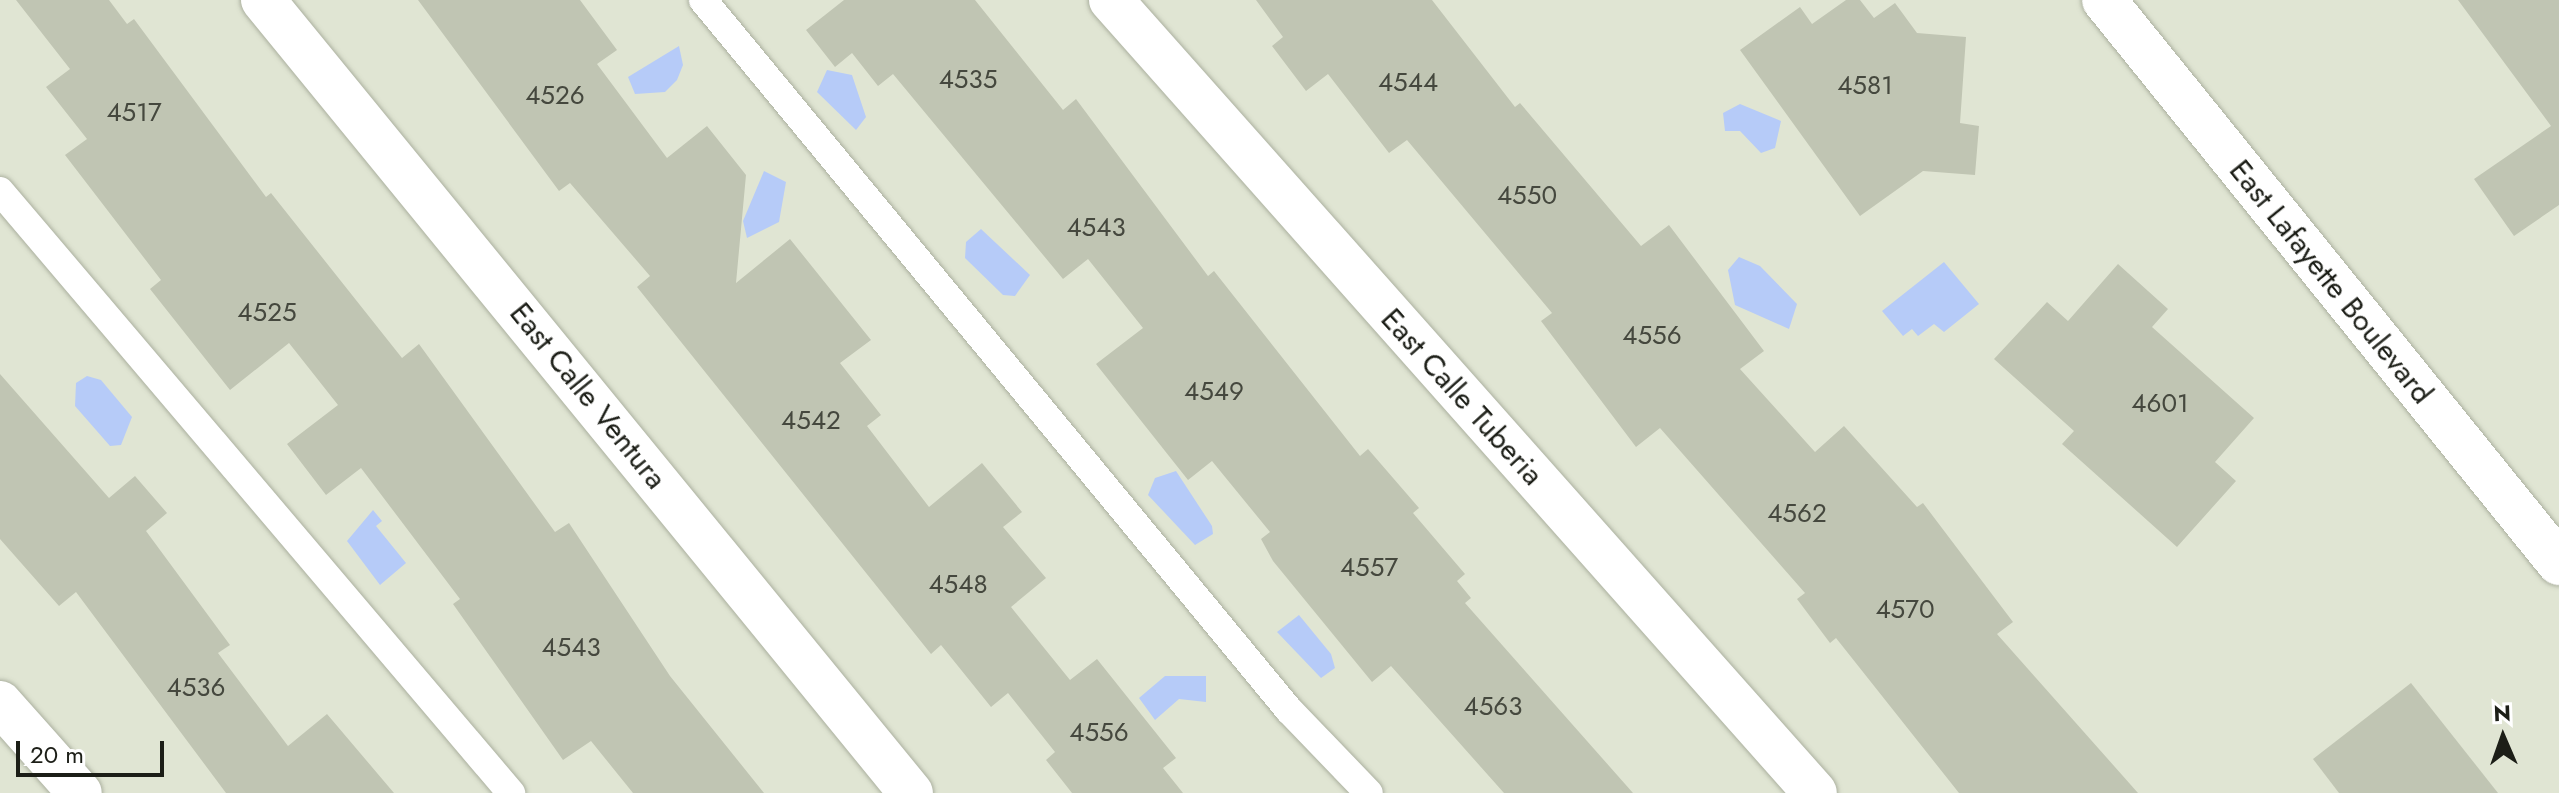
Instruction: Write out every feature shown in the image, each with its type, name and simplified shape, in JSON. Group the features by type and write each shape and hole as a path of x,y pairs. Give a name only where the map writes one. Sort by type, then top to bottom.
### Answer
{"street":[{"name":"East Calle Ventura","path":"263,0 911,793"},
{"name":"East Calle Tuberia","path":"1111,0 1815,793"},
{"name":"East Lafayette Boulevard","path":"2105,1 2559,563"},
{"path":"0,703 80,793"}],"lane":[{"path":"703,0 1289,710 1369,793"},
{"path":"0,191 511,793"}],"water":[{"path":"679,46 683,65 677,80 665,92 635,94 628,77"},
{"path":"827,70 852,75 866,117 856,130 817,92"},
{"path":"1740,104 1781,121 1775,148 1761,153 1740,131 1725,131 1723,113"},
{"path":"764,171 786,182 779,222 747,238 743,221"},
{"path":"981,229 1030,275 1015,296 1003,295 965,258 966,242"},
{"path":"1739,257 1760,266 1797,304 1789,329 1735,305 1728,270"},
{"path":"1944,262 1979,304 1944,332 1934,324 1918,336 1912,329 1903,336 1882,311"},
{"path":"87,376 101,380 132,417 121,445 110,446 75,406 76,383"},
{"path":"1176,471 1212,526 1213,534 1195,545 1148,495 1155,478"},
{"path":"373,510 382,521 376,526 406,563 380,585 347,541"},
{"path":"1299,615 1331,654 1335,668 1321,678 1277,632"},
{"path":"1165,676 1206,676 1206,702 1179,699 1155,720 1139,698"}],"building":[{"path":"16,0 109,0 127,24 134,19 266,197 271,193 402,358 419,344 555,532 569,523 670,676 764,793 633,793 591,741 563,760 453,604 460,599 361,468 326,495 287,444 338,405 289,343 230,390 150,289 161,280 65,155 87,139 46,87 70,69"},
{"path":"418,0 580,0 617,50 597,64 667,158 707,126 746,175 736,283 790,239 871,340 840,363 881,415 867,426 929,507 982,463 1022,512 1003,527 1046,578 1011,607 1070,680 1097,659 1176,758 1163,768 1183,793 1072,793 1046,760 1055,752 1008,693 991,707 941,645 931,654 637,287 650,276 570,183 559,191"},
{"path":"844,0 975,0 1063,110 1076,99 1208,276 1214,271 1360,456 1368,449 1419,508 1413,513 1465,574 1457,581 1471,598 1465,603 1633,793 1504,793 1391,666 1372,682 1273,561 1261,539 1270,532 1212,461 1188,480 1096,364 1143,328 1088,259 1063,279 893,74 878,86 852,53 835,67 806,30"},
{"path":"1256,0 1432,0 1515,107 1520,103 1641,246 1669,225 1764,351 1740,369 1815,452 1844,426 1917,507 1923,503 2013,622 1997,634 2138,793 1959,793 1836,638 1830,643 1797,599 1805,593 1660,428 1636,447 1541,321 1552,313 1407,140 1389,153 1328,74 1306,91 1272,46 1283,37"},
{"path":"1846,0 1860,0 1874,18 1895,3 1917,33 1966,37 1960,123 1979,126 1975,175 1923,171 1860,216 1740,50 1800,7 1812,24"},
{"path":"2458,0 2559,0 2559,205 2514,236 2474,179 2551,126"},
{"path":"2118,264 2168,309 2152,327 2254,418 2215,462 2236,481 2177,547 2062,444 2074,431 1994,359 2047,302 2068,321"},
{"path":"0,374 109,498 135,476 167,513 146,531 230,645 218,653 288,746 327,714 394,793 226,793 76,592 59,606 0,539"},
{"path":"2411,683 2498,793 2339,793 2313,759"}]}
